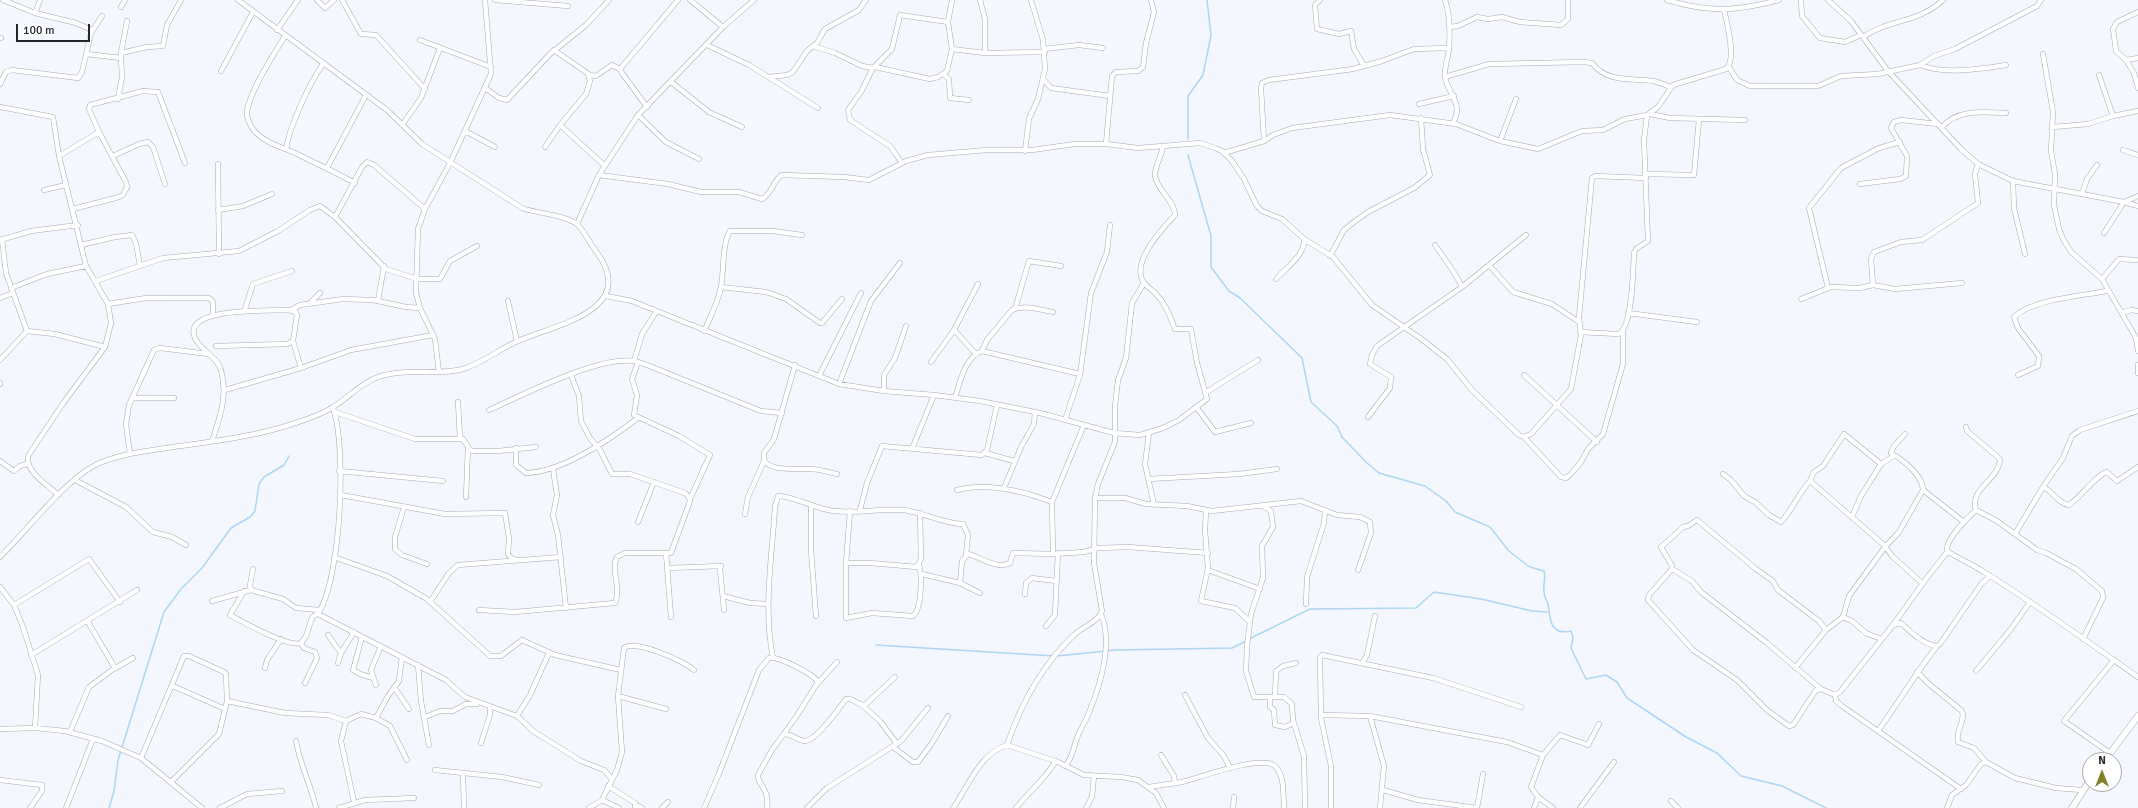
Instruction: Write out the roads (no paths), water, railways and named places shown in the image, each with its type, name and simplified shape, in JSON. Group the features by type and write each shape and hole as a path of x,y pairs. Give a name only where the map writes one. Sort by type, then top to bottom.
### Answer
{"street":[{"path":"3,0 35,13 76,23 90,30 91,33"},
{"path":"35,13 40,0"},
{"path":"121,7 125,0"},
{"path":"86,54 121,56 147,47 164,46 167,25 181,0"},
{"path":"0,557 58,495 75,480 100,462 130,454 272,430 334,410 354,390 373,379 384,375 408,372 439,372 464,368 516,341 582,316 598,306 606,296 608,279 605,268 578,224 564,218 539,214 522,208 450,163 422,144 387,110 238,0"},
{"path":"277,30 298,0"},
{"path":"317,0 325,8 334,0"},
{"path":"342,0 361,34 376,35 424,89"},
{"path":"439,372 438,352 433,335 420,308 416,293 418,229 425,209 450,163 491,74 485,0"},
{"path":"495,0 568,6"},
{"path":"485,88 499,98 507,100 554,50 586,25 608,0"},
{"path":"620,69 678,0"},
{"path":"690,0 723,27"},
{"path":"578,224 599,175 638,116 723,27 754,0"},
{"path":"770,77 787,75 793,72 807,50 813,46 826,29 859,10 866,0"},
{"path":"813,46 835,53 862,66 930,79 947,71 952,49 948,22 952,0"},
{"path":"980,0 985,19 985,53"},
{"path":"1025,151 1029,119 1044,80 1044,51 1031,0"},
{"path":"1106,144 1111,80 1114,73 1138,71 1144,67 1146,43 1154,12 1151,0"},
{"path":"1320,0 1315,5 1317,29 1339,34 1351,31 1354,49 1364,66"},
{"path":"1445,0 1449,27 1449,48 1446,77 1454,96 1457,110 1453,123"},
{"path":"1449,27 1458,26 1477,17 1488,19 1502,17 1520,22 1561,25 1568,19 1568,0"},
{"path":"1667,0 1684,5 1724,10 1749,8 1779,0"},
{"path":"1801,0 1802,16 1820,38 1845,42 1877,29 1923,15 1943,0"},
{"path":"1828,0 1841,10 1888,71 1961,149 1978,164 2013,181 2138,206"},
{"path":"1729,67 1737,80 1750,86 1818,86 1841,76 1878,74 1920,65 1934,56 1955,50 2037,6 2041,0"},
{"path":"599,175 668,184 701,192 739,192 762,199 768,196 779,177 782,175 844,177 869,180 915,158 944,152 987,150 1025,151 1075,144 1106,144 1138,148 1200,143 1224,153 1244,179 1257,206 1262,211 1282,219 1304,239 1330,256 1337,262 1372,305 1447,359 1472,390 1484,399 1509,425 1524,437 1546,463 1563,478 1571,474 1582,462 1588,449 1597,442 1603,434 1623,364 1623,331 1633,285 1634,253 1638,247 1648,241 1644,140 1649,115 1658,107 1670,87 1677,83 1723,71 1729,67 1732,56 1724,10"},
{"path":"221,72 253,12"},
{"path":"2138,12 2117,22 2113,27 2116,50 2126,60 2134,73 2138,88"},
{"path":"902,164 892,148 850,120 848,110 862,92 874,68 892,49 900,15 948,22"},
{"path":"0,84 6,72 12,70 78,78 82,72 91,33 102,16"},
{"path":"118,99 122,77 121,56 127,20"},
{"path":"285,36 260,79 247,114 248,120 257,133 271,143 327,168 355,183"},
{"path":"420,40 491,67"},
{"path":"707,45 770,77 818,108"},
{"path":"952,49 985,53 1044,51 1079,45 1103,48"},
{"path":"402,125 421,98 440,48"},
{"path":"1264,141 1262,83 1268,80 1364,66 1414,49 1449,48"},
{"path":"546,147 560,125 586,94 590,81 588,74 581,67 554,50"},
{"path":"2043,54 2053,112 2051,151 2055,174 2054,212 2067,247 2102,279 2136,338 2138,351"},
{"path":"2126,60 2138,58"},
{"path":"1446,77 1489,64 1584,62 1592,63 1598,71 1613,77 1626,80 1654,81 1670,87"},
{"path":"286,149 312,82 323,64"},
{"path":"590,81 612,65 620,69 620,72 647,107"},
{"path":"1920,65 1938,69 1970,70 2006,65"},
{"path":"588,74 596,76"},
{"path":"943,74 949,79 950,98 969,100"},
{"path":"2099,75 2113,116"},
{"path":"1044,80 1051,88 1110,96"},
{"path":"671,82 709,112 742,127"},
{"path":"73,209 122,195 127,187 113,156 99,132 89,106 96,103 118,99 143,91 158,92 186,163"},
{"path":"327,168 366,95"},
{"path":"1419,104 1454,96"},
{"path":"1500,141 1516,99"},
{"path":"0,107 53,118 59,156 78,225 86,266 108,304 111,323 105,346 64,402 28,456 27,464 58,495"},
{"path":"2053,127 2088,124 2113,116 2138,111"},
{"path":"1860,184 1900,179 1906,176 1907,159 1900,142 1891,128 1894,122 1901,120 1940,126 1965,114 1981,112 2006,113"},
{"path":"1224,153 1264,141 1273,135 1301,126 1390,115 1453,123 1500,141 1538,149 1582,131 1603,130 1625,119 1649,115 1670,118 1745,120"},
{"path":"638,116 666,142 699,159"},
{"path":"1330,256 1344,230 1368,212 1414,188 1430,175 1422,149 1420,118"},
{"path":"1524,437 1531,434 1571,387 1580,332 1578,322 1592,178 1595,176 1694,175 1699,119"},
{"path":"560,125 605,166"},
{"path":"465,131 495,147"},
{"path":"59,156 99,132"},
{"path":"113,156 139,144 148,142 153,148 165,184"},
{"path":"1828,288 1809,208 1841,168 1879,148 1900,142"},
{"path":"606,296 632,301 656,312 749,349 795,365 839,384 884,391 934,395 998,405 1035,412 1114,433 1136,435 1149,433 1172,424 1197,408 1207,399 1191,329 1175,329 1162,300 1144,283 1142,271 1145,254 1153,241 1175,215 1175,209 1162,191 1155,176 1155,168 1162,156 1163,146"},
{"path":"2123,150 2138,155"},
{"path":"335,217 355,183 362,167 369,162 425,209"},
{"path":"218,164 219,254"},
{"path":"1873,285 1871,259 1874,252 1901,242 1922,240 1978,203 1975,174 1978,164"},
{"path":"2082,194 2087,178 2097,165"},
{"path":"2013,181 2014,208 2025,254"},
{"path":"44,190 66,185"},
{"path":"218,210 244,206 272,194"},
{"path":"2104,233 2124,202 2138,196"},
{"path":"96,281 167,257 219,254 239,251 278,231 310,210 320,206 335,217 389,270 417,279 440,279 450,261 477,246"},
{"path":"27,331 6,274 1,239 31,230 78,225"},
{"path":"1065,420 1080,374 1091,293 1107,252 1110,225"},
{"path":"704,331 715,309 721,287 726,241 730,231 773,231 802,235"},
{"path":"81,245 115,236 132,235 136,243 140,266"},
{"path":"1368,417 1391,387 1391,377 1370,364 1372,355 1377,346 1403,326 1419,318 1462,287 1526,235"},
{"path":"1276,279 1300,253 1304,247 1304,239"},
{"path":"1435,245 1452,266 1462,287"},
{"path":"2102,279 2119,259 2136,260"},
{"path":"955,398 964,371 976,354 982,351 987,340 1015,309 1027,263 1031,260 1061,266"},
{"path":"839,384 871,301 900,263"},
{"path":"1489,265 1513,292 1552,304 1578,322"},
{"path":"0,298 12,290 47,274 86,266"},
{"path":"378,301 384,266"},
{"path":"244,312 253,284 292,271"},
{"path":"1065,766 1069,762 1077,737 1091,710 1100,680 1105,653 1106,624 1101,614 1094,550 1095,498 1098,484 1113,452 1115,442 1114,433 1117,388 1126,358 1132,303 1144,283"},
{"path":"1801,299 1828,288 1860,288 1873,285 1895,289 1962,283"},
{"path":"930,362 954,330 978,284"},
{"path":"721,287 773,294 786,299 820,323 822,323 842,299"},
{"path":"2018,375 2038,366 2040,361 2039,356 2018,328 2014,317 2029,308 2107,290"},
{"path":"310,303 320,293"},
{"path":"819,376 862,294"},
{"path":"108,304 146,298 209,298 214,302 213,315"},
{"path":"212,441 224,404 225,390 220,366 204,350 196,340 193,333 193,327 202,318 213,315 244,312 292,310 296,306 343,299 378,301 406,307 420,308"},
{"path":"508,301 516,341"},
{"path":"1015,309 1030,307 1053,312"},
{"path":"292,310 296,315 293,341 301,368"},
{"path":"2122,313 2131,310 2138,311"},
{"path":"479,610 515,612 545,608 566,608 615,603 619,592 614,565 620,555 666,553 672,551 690,499 710,455 680,436 638,418 633,412 637,398 632,382 642,334 656,312"},
{"path":"1628,313 1696,322"},
{"path":"884,391 884,375 895,358 906,326"},
{"path":"954,330 976,354"},
{"path":"27,331 55,334 105,346"},
{"path":"0,360 27,331"},
{"path":"1580,332 1618,334 1623,331"},
{"path":"225,390 301,368 351,350 433,335"},
{"path":"216,346 287,344 293,341"},
{"path":"130,454 126,418 132,398 156,348 209,354"},
{"path":"201,354 204,350"},
{"path":"982,351 1080,374"},
{"path":"1205,392 1258,360"},
{"path":"488,410 571,375 616,362 636,362 761,411 782,413"},
{"path":"745,514 748,497 764,461 764,453 774,439 795,365"},
{"path":"2138,365 2138,373"},
{"path":"571,375 578,396 581,422 595,446 600,450 612,474 630,474 685,493 690,499"},
{"path":"1524,375 1597,442"},
{"path":"912,449 934,395"},
{"path":"132,398 174,398"},
{"path":"458,402 460,439"},
{"path":"985,453 998,405"},
{"path":"1197,408 1215,432 1251,424"},
{"path":"334,410 415,439 464,440 468,447 473,451 536,447"},
{"path":"244,591 230,615 281,639 295,644 301,643 306,636 312,618 319,612 326,591 334,557 341,495 334,410"},
{"path":"2016,534 2043,487 2063,458 2072,436 2080,430 2138,411"},
{"path":"1004,488 1014,461 1034,424 1035,412"},
{"path":"516,448 516,464 526,473 553,469 595,446 638,418"},
{"path":"1046,626 1055,615 1056,581 1052,502 1084,425"},
{"path":"1966,427 1967,430 1999,458 2000,462 1992,477 1976,494 1974,502 1976,510 2016,534 2037,550 2046,553 2076,569 2102,591 2103,598 2083,639"},
{"path":"1149,433 1144,460 1154,504"},
{"path":"1723,474 1731,480 1744,496 1755,502 1769,515 1781,522 1791,512 1800,492 1810,481 1814,472 1823,466 1844,434 1881,464"},
{"path":"1796,668 1826,630 1843,617 1849,596 1885,547 1899,532 1923,490 1923,483 1918,476 1899,458 1891,453 1894,446 1906,434"},
{"path":"860,510 867,483 882,446 978,455 985,453 1014,461"},
{"path":"466,497 468,447"},
{"path":"1852,517 1860,496 1881,464 1894,456"},
{"path":"0,461 14,471 23,464 27,464"},
{"path":"764,461 769,465 787,468 810,469 838,474"},
{"path":"2043,487 2048,489 2062,503 2069,505 2081,492 2091,486 2100,474 2107,472 2117,481 2138,467"},
{"path":"553,469 557,495 553,515 558,535 566,608"},
{"path":"1148,479 1239,474 1277,469"},
{"path":"339,471 443,481"},
{"path":"75,480 126,507 153,532 172,537 186,545"},
{"path":"1810,481 1885,547 1907,571 1922,583"},
{"path":"638,522 654,482"},
{"path":"957,490 966,487 1004,488 1030,494 1052,502"},
{"path":"1923,490 1964,522"},
{"path":"341,495 445,514 505,513 509,538 508,554 511,558 516,560"},
{"path":"773,658 769,638 768,604 772,530 777,498 782,496 830,511 890,510 920,513 937,520 963,524 968,536 966,555 962,561 960,583"},
{"path":"1095,498 1125,498 1154,504 1187,506 1206,511 1301,501 1337,515 1360,517 1370,522 1371,533 1358,570"},
{"path":"811,506 811,550 816,616"},
{"path":"1264,506 1271,511 1273,524 1262,546 1263,575 1250,622 1246,671 1254,697 1284,697 1290,700 1292,704 1294,724 1304,756 1305,808"},
{"path":"404,507 395,537 395,549 402,555 427,564"},
{"path":"1306,604 1307,577 1324,523 1325,510"},
{"path":"1835,695 1840,692 1893,625 1922,583 1948,551 1946,549 1948,544 1964,522 1976,510"},
{"path":"850,511 846,563 846,618 872,613 913,616 918,608 922,574 919,565 920,513"},
{"path":"1206,511 1205,530 1208,553 1208,570 1202,601 1235,608 1250,622"},
{"path":"1826,630 1819,621 1778,590 1773,581 1696,520 1688,526 1683,527 1661,547 1672,566 1672,569 1692,581 1701,592 1821,689 1835,695"},
{"path":"966,555 970,554 1004,565 1010,562 1013,553 1055,554 1094,550 1098,548 1128,547 1208,553"},
{"path":"1948,551 2030,602 2138,677"},
{"path":"666,553 671,617"},
{"path":"334,557 387,576 430,602 490,656 501,656 522,640 548,653 576,662 621,670"},
{"path":"430,602 454,567 467,564 561,557"},
{"path":"14,605 89,559 120,602"},
{"path":"846,563 870,563 915,567 919,565"},
{"path":"668,568 721,566 720,569 724,610"},
{"path":"251,590 250,585 253,569"},
{"path":"1672,569 1648,595 1648,600 1683,641 1693,650 1738,680 1768,711 1784,723 1792,726 1813,692 1821,689"},
{"path":"1208,570 1260,589"},
{"path":"922,574 960,583 980,593"},
{"path":"1878,731 1905,694 1917,672 1957,620 1982,583 1990,576"},
{"path":"1025,594 1026,583 1032,578 1056,581"},
{"path":"0,587 14,605 38,675 35,728"},
{"path":"31,655 88,622 137,590"},
{"path":"212,601 251,590 283,599 296,608 319,612 362,637 446,680 465,697 490,708 517,716 533,731 581,761 604,770 611,778"},
{"path":"723,596 750,603 768,604"},
{"path":"1976,670 2011,629 2030,602"},
{"path":"953,808 982,762 993,752 1007,745 1043,669 1074,635 1101,614"},
{"path":"1362,663 1367,655 1375,616"},
{"path":"1843,617 1852,621 1868,634 1882,639"},
{"path":"88,622 115,668"},
{"path":"1893,625 1901,623 1916,636 1937,646"},
{"path":"338,662 341,653 354,632"},
{"path":"328,635 341,653"},
{"path":"362,637 353,670 373,678"},
{"path":"265,668 267,660 281,639"},
{"path":"301,643 304,648 315,652 317,656 311,674 305,683"},
{"path":"589,808 602,800 611,778 617,770 622,752 618,696 624,648 631,645 660,652 686,663 694,670"},
{"path":"376,685 371,670 382,646"},
{"path":"517,716 530,694 548,653"},
{"path":"141,758 182,660 186,655 224,672 226,674 227,702 218,734 213,742 171,782"},
{"path":"1331,808 1331,766 1321,715 1321,656 1325,655 1433,678 1521,707"},
{"path":"376,718 400,678 402,657"},
{"path":"70,732 89,687 115,668 133,658"},
{"path":"704,808 759,670 768,660 773,658 814,676 818,683"},
{"path":"2109,752 2064,721 2114,660"},
{"path":"767,808 768,794 758,779 758,775 772,750 818,683 837,662"},
{"path":"1294,724 1285,727 1275,725 1274,710 1270,708 1276,671 1283,666 1296,663"},
{"path":"418,665 424,717 429,744"},
{"path":"1917,672 1929,684 1962,711 1964,716 1957,731 1958,742 1974,748 1986,762 2015,778 2056,788 2082,790 2072,808"},
{"path":"863,706 894,677"},
{"path":"172,686 225,709"},
{"path":"394,687 409,709"},
{"path":"1185,695 1208,738 1224,756 1230,768"},
{"path":"1835,695 1836,701 1961,789"},
{"path":"618,696 666,709"},
{"path":"784,734 790,734 802,741 809,740 825,725 846,699 852,699 863,706 880,721 897,744"},
{"path":"227,702 285,713 328,715 346,721 359,714 376,718 390,726 394,731 407,760"},
{"path":"424,717 440,711 453,711 466,704 480,703"},
{"path":"481,743 490,715 490,708"},
{"path":"807,808 827,788 897,744 928,708"},
{"path":"1321,715 1370,716 1507,742 1543,755"},
{"path":"893,747 913,762 918,762 932,743 948,716"},
{"path":"1370,716 1384,766 1383,790 1380,808"},
{"path":"2111,752 2138,716"},
{"path":"346,721 341,741 354,802"},
{"path":"1552,808 1538,797 1531,787 1531,783 1543,755 1560,735 1588,744 1600,724"},
{"path":"0,729 35,728 70,732 93,739 141,758 202,808"},
{"path":"66,808 75,790 93,739"},
{"path":"296,741 299,759 311,789 316,808"},
{"path":"1007,745 1056,761 1084,775 1131,778 1149,787 1156,793 1164,808"},
{"path":"1161,754 1174,776 1175,783"},
{"path":"1016,808 1020,801 1047,774 1056,761"},
{"path":"1580,808 1614,762"},
{"path":"1947,808 1952,796 1961,789 1980,764 1986,762"},
{"path":"1149,787 1175,783 1248,764 1274,764 1282,779 1284,808"},
{"path":"435,770 502,777 539,785"},
{"path":"463,774 464,808"},
{"path":"1383,790 1443,805 1477,808 1483,774"},
{"path":"1086,808 1092,797 1094,776"},
{"path":"0,780 42,785 42,791 30,808"},
{"path":"608,786 636,806 642,808"},
{"path":"220,808 247,794 282,791"},
{"path":"1233,808 1234,797"},
{"path":"1534,808 1538,797"},
{"path":"340,808 354,802 414,798"},
{"path":"602,800 619,808"},
{"path":"1671,801 1678,808"},
{"path":"662,808 668,802"}],"waterway":[{"path":"1188,139 1188,96 1203,75 1211,35 1207,0"},
{"path":"1188,155 1211,236 1211,267 1229,291 1240,298 1302,358 1311,402 1337,426 1342,437 1366,462 1379,473 1425,486 1446,501 1455,512 1490,527 1508,550 1530,567 1544,571 1544,594 1548,604 1552,625 1559,631 1571,631 1573,637 1571,648 1586,679 1606,675 1617,682 1627,698 1686,737 1717,753 1741,776 1782,786 1826,808"},
{"path":"109,808 114,791 118,760 164,612 181,589 202,568 231,528 250,517 255,511 259,484 264,477 284,465 289,456"},
{"path":"1249,639 1310,609 1416,608 1434,592 1481,599 1532,611 1547,612"},
{"path":"1057,656 1116,650 1232,648 1246,641"},
{"path":"876,645 1054,656"}]}
